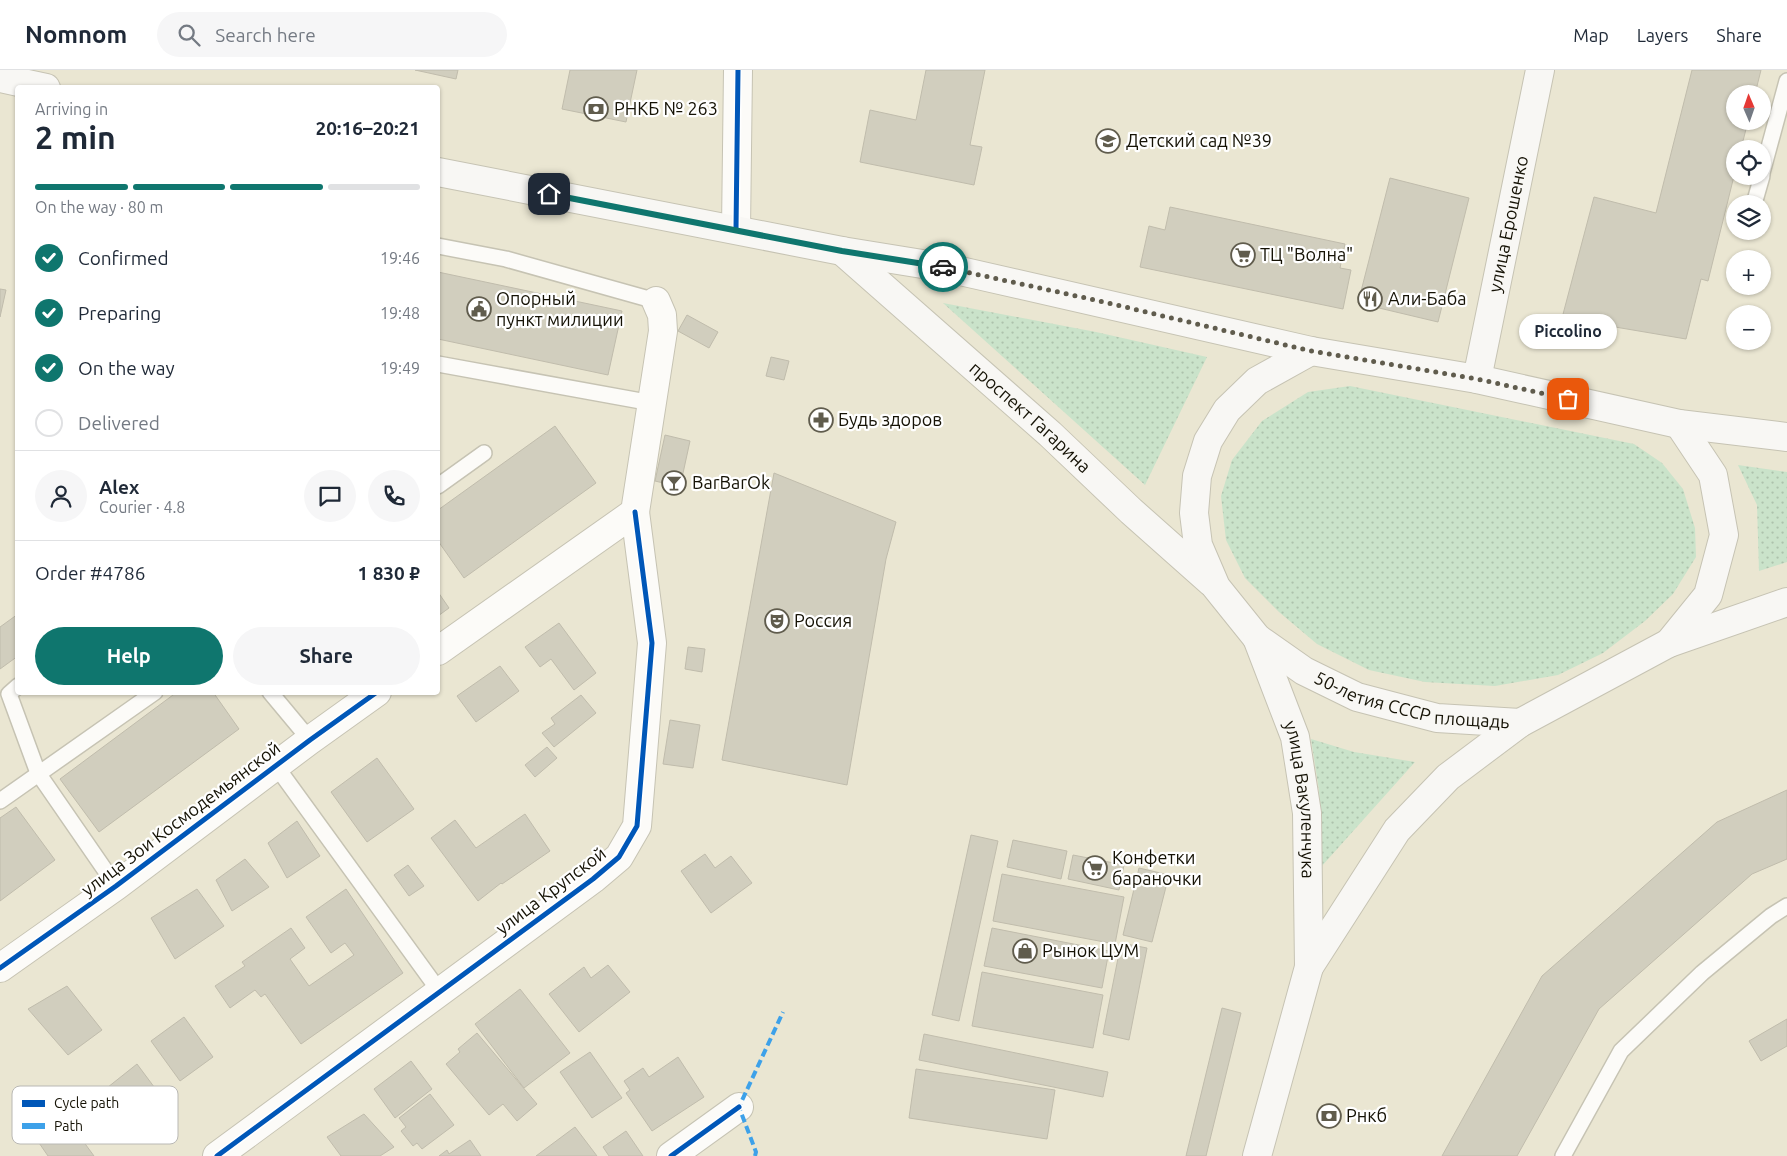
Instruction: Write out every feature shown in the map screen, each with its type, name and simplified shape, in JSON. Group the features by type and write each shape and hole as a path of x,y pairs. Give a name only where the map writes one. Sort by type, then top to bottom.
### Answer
{"main road":[{"name":"улица Ерошенко","path":"1477,379 1540,70"},
{"path":"0,78 32,85"},
{"name":"проспект Гагарина","path":"440,172 842,251 947,268 1104,302 1311,351"},
{"name":"проспект Гагарина","path":"842,251 1050,434 1131,512 1216,587"},
{"path":"1311,351 1477,379 1679,424 1787,437"},
{"name":"50-летия СССР площадь","path":"1311,351 1257,381 1227,410 1208,440 1197,476 1194,513 1198,546 1216,587 1257,638 1304,671 1357,697 1437,718 1520,724 1669,643 1708,595 1724,535 1713,475 1679,424"},
{"path":"1669,643 1787,602"},
{"name":"улица Вакуленчука","path":"1257,638 1295,737 1307,814 1309,967 1257,1156"},
{"name":"улица Вакуленчука","path":"1309,967 1397,830 1448,777 1520,724"}],"street":[{"path":"736,229 738,70"},
{"path":"440,649 635,512 663,331 662,316 656,301"},
{"name":"улица Крупской","path":"217,1156 593,879 620,857 637,826 652,643 635,512"},
{"name":"улица Зои Космодемьянской","path":"0,968 116,886 373,695"},
{"path":"671,1156 740,1107"}],"lane":[{"path":"1771,141 1787,81"},
{"path":"440,246 506,259 656,301"},
{"path":"440,364 652,403"},
{"path":"440,485 484,453"},
{"path":"15,689 9,694 38,773 116,886"},
{"path":"0,801 151,695"},
{"path":"272,695 310,740"},
{"path":"276,766 440,992"},
{"path":"1563,1156 1621,1051 1702,973 1771,916 1787,906"}],"green space":[{"path":"943,303 1096,332 1207,357 1145,485"},
{"path":"1350,386 1634,444 1662,463 1683,489 1695,528 1696,557 1673,594 1645,621 1603,653 1558,675 1495,686 1425,682 1369,670 1317,644 1279,612 1245,578 1226,540 1221,496 1232,460 1262,421 1308,392"},
{"path":"1738,465 1787,472 1787,562 1759,571 1757,505"},
{"path":"1311,739 1354,752 1415,762 1321,867 1319,790"}],"building":[{"path":"415,70 458,70 456,79"},
{"path":"570,70 637,70 626,122 562,109"},
{"path":"926,70 985,70 970,145 982,147 974,185 860,162 870,110 916,120"},
{"path":"1692,70 1761,70 1757,85 1726,85 1726,130 1746,130 1743,140 1726,140 1726,185 1732,185 1729,195 1726,195 1726,208 1708,281 1701,279 1686,339 1562,318 1594,197 1656,213"},
{"path":"1390,178 1469,198 1438,322 1358,303"},
{"name":"ТЦ \"Волна\"","path":"1170,207 1345,244 1340,268 1351,270 1343,309 1140,267 1149,226 1165,230"},
{"path":"440,272 622,311 608,375 440,339"},
{"path":"0,289 6,290 0,317"},
{"path":"687,315 718,332 709,348 678,331"},
{"path":"771,357 789,361 784,380 766,376"},
{"path":"555,426 596,483 464,578 440,544 440,509"},
{"path":"665,435 690,441 680,487 655,481"},
{"path":"774,473 896,522 886,559 847,785 722,760"},
{"path":"440,595 449,608 440,615"},
{"path":"15,616 15,658 0,669 0,627"},
{"path":"559,623 596,673 574,690 551,659 540,667 525,647"},
{"path":"688,647 705,649 702,672 685,669"},
{"path":"500,666 519,691 476,722 457,696"},
{"path":"173,695 215,695 239,729 99,832 60,779"},
{"path":"581,695 596,713 554,747 542,733 555,724 551,718"},
{"path":"670,720 700,725 693,768 663,764"},
{"path":"547,747 557,758 535,777 525,765"},
{"path":"377,758 414,809 367,842 331,792"},
{"path":"1787,790 1787,859 1752,874 1599,1009 1517,1156 1442,1156 1542,976 1717,822"},
{"path":"16,807 55,860 0,901 0,818"},
{"path":"525,814 550,851 501,883 478,901 431,838 455,820 476,848"},
{"path":"297,821 320,856 287,878 268,843"},
{"path":"971,835 998,841 959,1021 932,1015"},
{"path":"1013,840 1067,851 1061,879 1007,867"},
{"path":"705,854 715,868 731,856 752,883 711,913 681,871"},
{"path":"1073,855 1124,865 1119,890 1068,879"},
{"path":"245,859 269,887 232,911 216,880"},
{"path":"408,865 424,886 409,896 394,875"},
{"path":"1139,868 1169,875 1152,942 1123,935"},
{"path":"1002,874 1124,897 1115,944 993,921"},
{"path":"197,889 224,926 175,959 151,918"},
{"path":"346,889 403,973 301,1044 265,994 261,997 255,990 230,1008 215,986 245,966 242,962 291,928 305,948 290,959 309,986 354,955 345,943 331,953 306,917"},
{"path":"992,928 1109,951 1102,988 984,966"},
{"path":"1121,943 1147,948 1129,1040 1103,1034"},
{"path":"608,965 630,992 579,1032 549,994 584,967 591,978"},
{"path":"982,972 1103,995 1093,1048 972,1026"},
{"path":"67,986 102,1030 68,1055 28,1009"},
{"path":"520,989 570,1053 524,1088 475,1024"},
{"path":"1222,1008 1241,1013 1206,1156 1186,1156"},
{"path":"184,1017 213,1057 180,1081 151,1041"},
{"path":"1787,1019 1787,1046 1761,1061 1749,1041"},
{"path":"477,1033 537,1104 517,1121 503,1104 489,1115 446,1064 460,1052 458,1049"},
{"path":"924,1034 1108,1072 1103,1097 919,1060"},
{"path":"590,1052 622,1098 592,1118 560,1072"},
{"path":"678,1057 704,1097 652,1131 626,1093 630,1090 624,1081 643,1068 649,1077"},
{"path":"411,1061 432,1089 395,1118 374,1089"},
{"path":"137,1064 153,1086 109,1086"},
{"path":"916,1069 1055,1090 1047,1139 909,1118"},
{"path":"430,1094 454,1125 422,1149 417,1143 413,1146 401,1131 406,1127 399,1118"},
{"path":"364,1114 394,1147 380,1156 341,1156 327,1137"},
{"path":"575,1127 597,1156 536,1156"},
{"path":"626,1131 643,1156 609,1156 603,1147"},
{"path":"470,1140 481,1156 439,1156 447,1150 449,1154"},
{"path":"40,1144 85,1144 94,1156 48,1156"}],"marked path":[{"path":"755,1156 756,1152 739,1107 783,1012"}],"cycle path":[{"path":"736,229 738,70"},
{"path":"217,1156 593,879 619,857 637,826 652,643 635,512"},
{"path":"0,968 116,886 373,695"},
{"path":"671,1156 739,1107"}],"way so far":[{"path":"943,267 1104,302 1311,351 1477,379 1568,399"}],"place":[{"name":"РНКБ № 263","path":"596,109"},
{"name":"Детский сад №39","path":"1108,141"},
{"name":"ТЦ \"Волна\"","path":"1243,255"},
{"name":"Али-Баба","path":"1370,299"},
{"name":"Опорный пункт милиции","path":"479,309"},
{"name":"Piccolino","path":"1568,399"},
{"name":"Будь здоров","path":"821,420"},
{"name":"BarBarOk","path":"674,483"},
{"name":"Россия","path":"777,621"},
{"name":"Конфетки бараночки","path":"1095,868"},
{"name":"Рынок ЦУМ","path":"1025,951"},
{"name":"Рнкб","path":"1329,1116"}],"route":[{"path":"549,194 842,251 943,267"}]}
